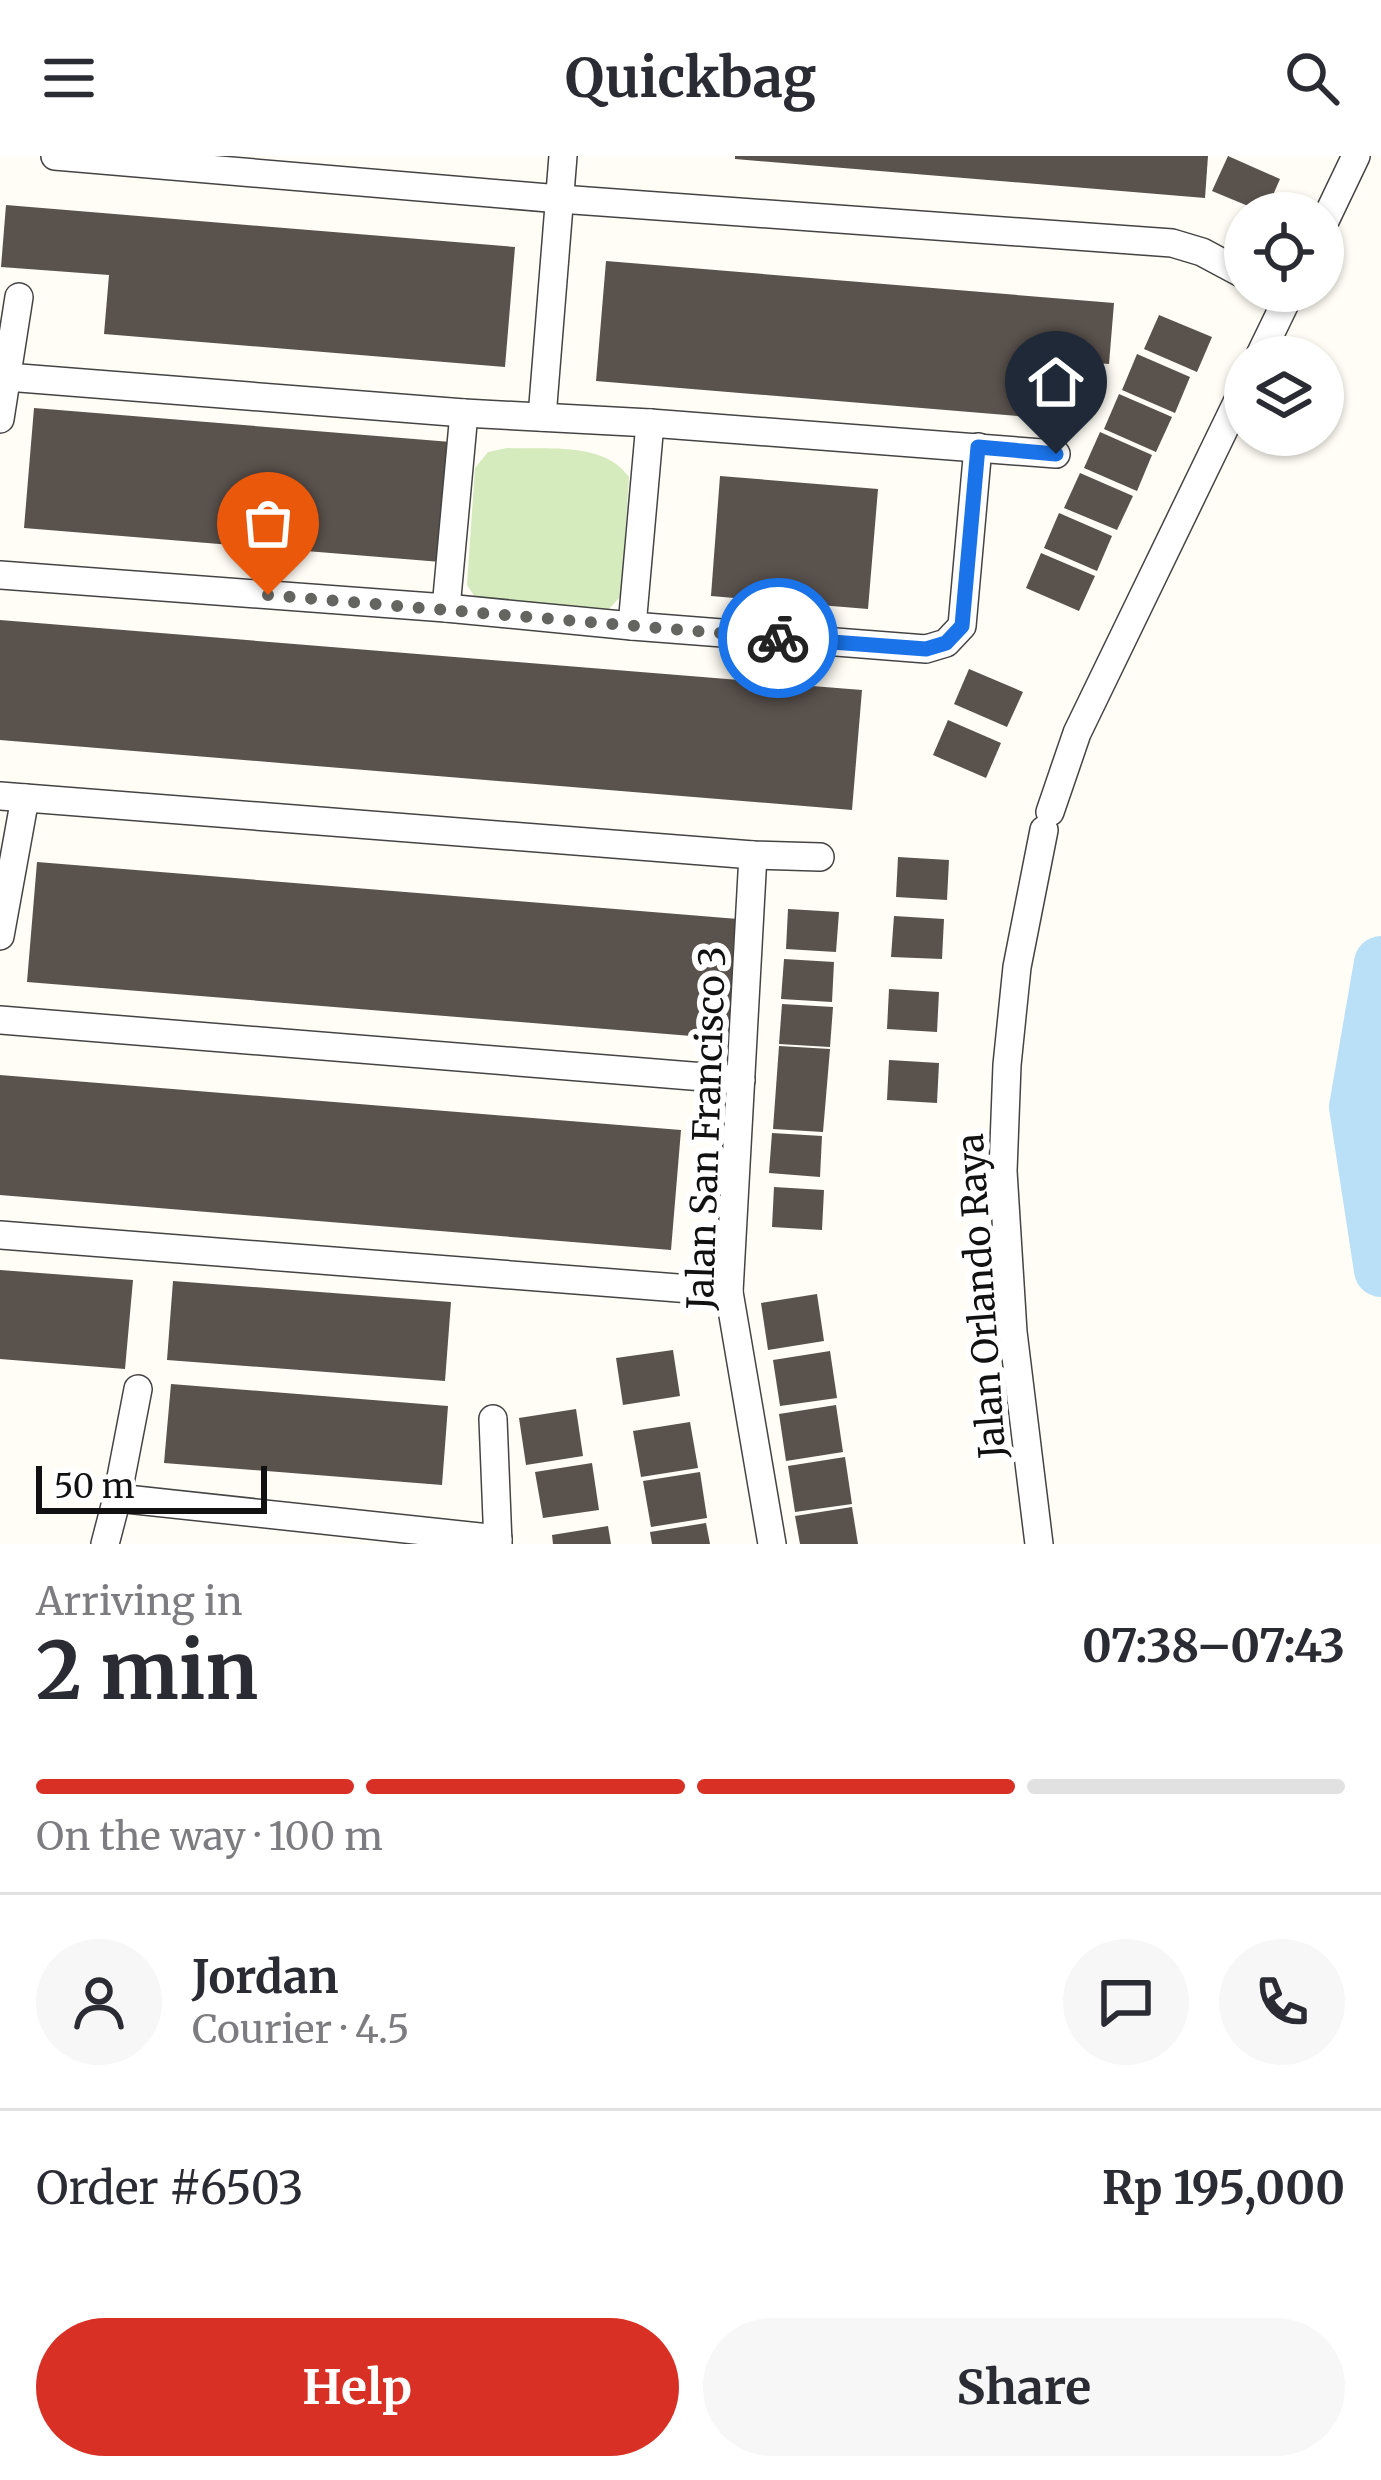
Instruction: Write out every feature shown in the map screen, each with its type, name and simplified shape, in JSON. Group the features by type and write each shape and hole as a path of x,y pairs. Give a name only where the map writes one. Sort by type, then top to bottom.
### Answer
{"street":[{"path":"55,156 560,199 1172,243 1224,264"},
{"path":"542,417 563,156"},
{"path":"1339,192 1356,156"},
{"path":"0,419 19,297"},
{"path":"7,377 1056,454"},
{"path":"446,608 464,413"},
{"path":"632,626 650,423"},
{"name":"Jalan Orlando Raya","path":"1039,1544 1013,1332 1003,1172 1017,967 1047,821 1077,733 1224,429"},
{"path":"0,575 926,649 946,643 962,626 978,447"},
{"path":"0,936 12,797 820,857"},
{"name":"Jalan San Francisco 3","path":"753,855 729,1292 772,1544"},
{"path":"0,1020 741,1080"},
{"path":"0,1235 729,1292"},
{"path":"105,1544 138,1389"},
{"path":"117,1498 498,1542 493,1419"}],"green space":[{"path":"507,448 590,453 618,466 629,477 621,596 607,611 477,600 467,585 475,468 488,452"}],"building":[{"path":"735,156 1208,156 1205,198"},
{"path":"1228,156 1280,179 1274,192 1224,192 1224,196 1212,191"},
{"path":"6,205 515,247 505,367 104,334 109,275 1,267"},
{"path":"606,261 1114,303 1109,364 1046,359 1041,418 596,381"},
{"path":"1159,315 1212,337 1197,372 1144,349"},
{"path":"1137,354 1190,377 1175,413 1122,390"},
{"path":"1119,394 1172,417 1156,452 1104,429"},
{"path":"34,408 451,442 441,562 24,528"},
{"path":"1100,432 1152,455 1137,491 1084,468"},
{"path":"1080,473 1133,496 1117,530 1064,508"},
{"path":"720,476 878,489 868,609 711,596"},
{"path":"1059,513 1112,536 1097,571 1044,548"},
{"path":"1041,553 1095,576 1079,611 1026,588"},
{"path":"0,620 862,690 852,810 0,740"},
{"path":"969,669 1023,692 1007,727 954,704"},
{"path":"948,720 1001,743 986,778 933,755"},
{"path":"898,857 949,860 947,900 896,897"},
{"path":"37,862 738,919 728,1039 27,982"},
{"path":"788,909 839,912 836,952 786,949"},
{"path":"894,916 944,919 942,959 891,957"},
{"path":"784,959 834,962 832,1002 781,999"},
{"path":"889,989 939,992 937,1032 887,1029"},
{"path":"782,1004 833,1007 830,1047 779,1044"},
{"path":"779,1046 830,1049 823,1132 773,1129"},
{"path":"889,1060 939,1063 937,1103 887,1100"},
{"path":"0,1075 681,1130 671,1250 0,1195"},
{"path":"772,1133 822,1136 820,1177 769,1173"},
{"path":"774,1187 824,1190 822,1230 772,1227"},
{"path":"0,1270 133,1280 125,1369 0,1359"},
{"path":"173,1281 451,1302 445,1381 167,1360"},
{"path":"817,1294 824,1341 768,1350 761,1303"},
{"path":"673,1350 680,1396 623,1405 616,1358"},
{"path":"830,1351 837,1398 780,1406 773,1360"},
{"path":"171,1384 448,1406 442,1485 164,1463"},
{"path":"836,1405 843,1452 786,1461 779,1414"},
{"path":"576,1409 583,1456 526,1465 519,1418"},
{"path":"690,1422 698,1468 641,1477 633,1431"},
{"path":"845,1457 852,1504 795,1512 788,1466"},
{"path":"592,1463 599,1510 543,1518 535,1472"},
{"path":"700,1472 707,1518 651,1527 643,1481"},
{"path":"852,1507 858,1544 800,1544 795,1516"},
{"path":"706,1523 710,1544 652,1544 650,1532"},
{"path":"608,1526 611,1544 553,1544 552,1535"}],"waterway":[{"path":"1381,963 1356,1107 1381,1270"}],"way so far":[{"path":"268,595 778,638"}],"route":[{"path":"778,638 926,649 946,643 962,626 978,447 1056,454"}]}
